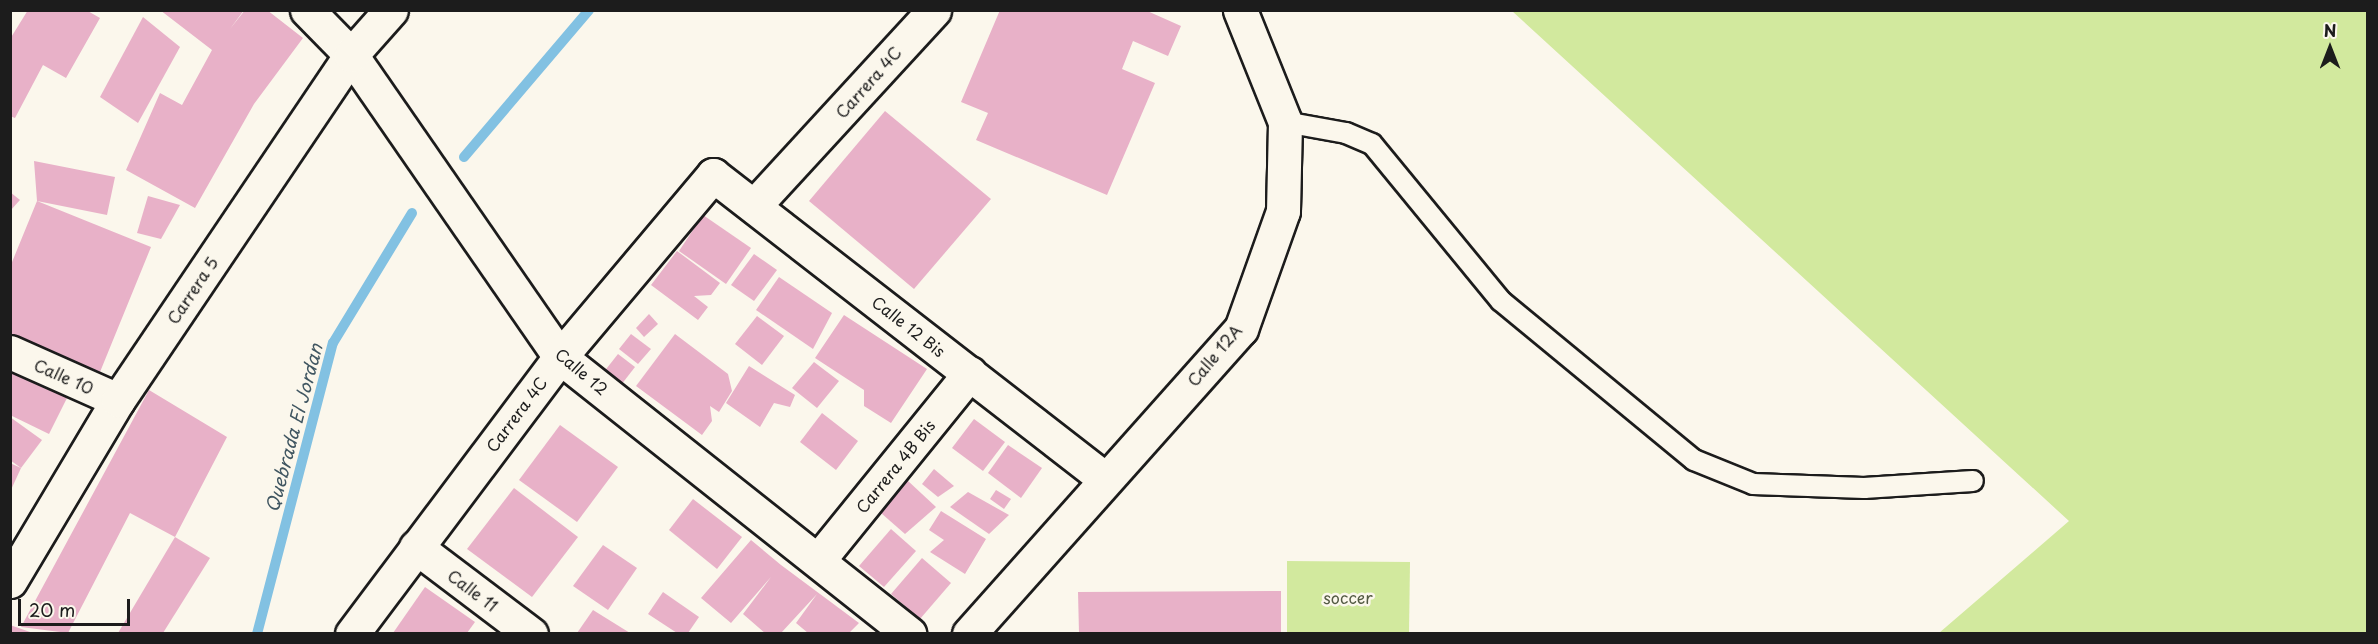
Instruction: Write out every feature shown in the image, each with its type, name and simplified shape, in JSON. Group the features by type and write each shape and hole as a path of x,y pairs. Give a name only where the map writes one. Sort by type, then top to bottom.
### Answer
{"street":[{"name":"Calle 12","path":"307,10 351,55 560,357 820,558 901,630"},
{"name":"Carrera 5","path":"10,581 118,400 351,55 391,10"},
{"name":"Carrera 4C","path":"754,207 934,10"},
{"name":"Calle 12A","path":"969,633 1103,478 1241,329 1283,212 1285,122 1240,10"},
{"name":"Carrera 4C","path":"352,633 560,357 713,175"},
{"name":"Calle 12 Bis","path":"713,175 1103,478"},
{"name":"Calle 10","path":"10,352 118,400"},
{"name":"Carrera 4B Bis","path":"820,558 970,373"},
{"name":"Calle 11","path":"416,547 531,633"}],"lane":[{"path":"1285,122 1346,133 1372,144 1501,301 1695,460 1753,484 1864,488 1973,481"}],"green space":[{"path":"1512,11 2367,11 2367,633 1939,633 2069,521"},
{"name":"soccer","path":"1287,561 1410,562 1409,633 1287,633"}],"building":[{"path":"28,10 86,10 100,18 66,78 43,65 15,118 10,116 10,39"},
{"path":"160,10 244,10 230,29 245,10 267,10 303,38 254,104 195,208 126,170 160,93 182,105 212,50"},
{"path":"1000,10 1145,10 1181,26 1168,56 1133,41 1122,69 1155,83 1107,195 976,140 988,113 961,102"},
{"path":"143,17 180,47 138,123 100,97"},
{"path":"885,111 991,199 914,289 809,201"},
{"path":"34,161 115,177 107,215 37,201"},
{"path":"10,192 20,200 10,211"},
{"path":"148,196 180,205 161,239 137,233"},
{"path":"37,201 151,247 100,372 10,335 10,267"},
{"path":"703,215 751,248 726,284 679,251"},
{"path":"677,251 720,283 711,295 694,296 708,307 698,320 651,285"},
{"path":"754,254 777,270 754,301 731,285"},
{"path":"779,277 832,313 813,349 756,310"},
{"path":"649,314 658,324 644,337 636,328"},
{"path":"844,315 927,369 891,423 864,406 864,390 815,358"},
{"path":"757,316 784,336 762,365 735,344"},
{"path":"631,334 651,349 638,364 619,349"},
{"path":"675,334 728,374 732,391 719,412 710,406 712,421 702,435 636,386"},
{"path":"618,354 635,367 621,385 603,373"},
{"path":"814,362 839,381 817,408 792,388"},
{"path":"749,366 795,395 790,407 774,403 760,427 726,403"},
{"path":"10,371 67,398 49,434 10,415"},
{"path":"149,390 227,437 175,537 130,513 68,633 21,627"},
{"path":"822,413 858,441 836,470 800,442"},
{"path":"10,417 42,440 21,468 10,460"},
{"path":"974,419 1005,442 983,471 952,448"},
{"path":"560,425 618,467 577,522 519,480"},
{"path":"1008,445 1042,468 1021,498 988,473"},
{"path":"10,463 21,468 10,492"},
{"path":"934,469 954,486 938,497 922,484"},
{"path":"907,480 936,507 905,534 881,513"},
{"path":"514,488 578,537 532,597 467,549"},
{"path":"996,490 1011,499 1004,509 990,499"},
{"path":"968,492 1009,515 989,534 950,507"},
{"path":"693,499 742,537 717,569 669,530"},
{"path":"941,511 986,539 965,574 930,552 944,540 929,530"},
{"path":"891,529 916,551 884,587 859,566"},
{"path":"175,537 210,558 163,633 118,633"},
{"path":"751,540 859,623 849,633 808,633 796,623 817,594 781,633 765,633 743,614 771,577 731,623 701,598"},
{"path":"603,545 637,568 608,610 573,586"},
{"path":"922,558 951,583 920,619 891,594"},
{"path":"425,587 475,622 467,633 393,633"},
{"path":"1281,591 1281,633 1079,633 1078,592"},
{"path":"663,592 699,617 688,633 677,633 648,614"},
{"path":"593,610 630,633 577,633"},
{"path":"10,625 33,633 10,633"}],"waterway":[{"name":"Quebrada El Jordan","path":"464,157 589,10"},
{"name":"Quebrada El Jordan","path":"257,634 333,343 412,213"}]}
